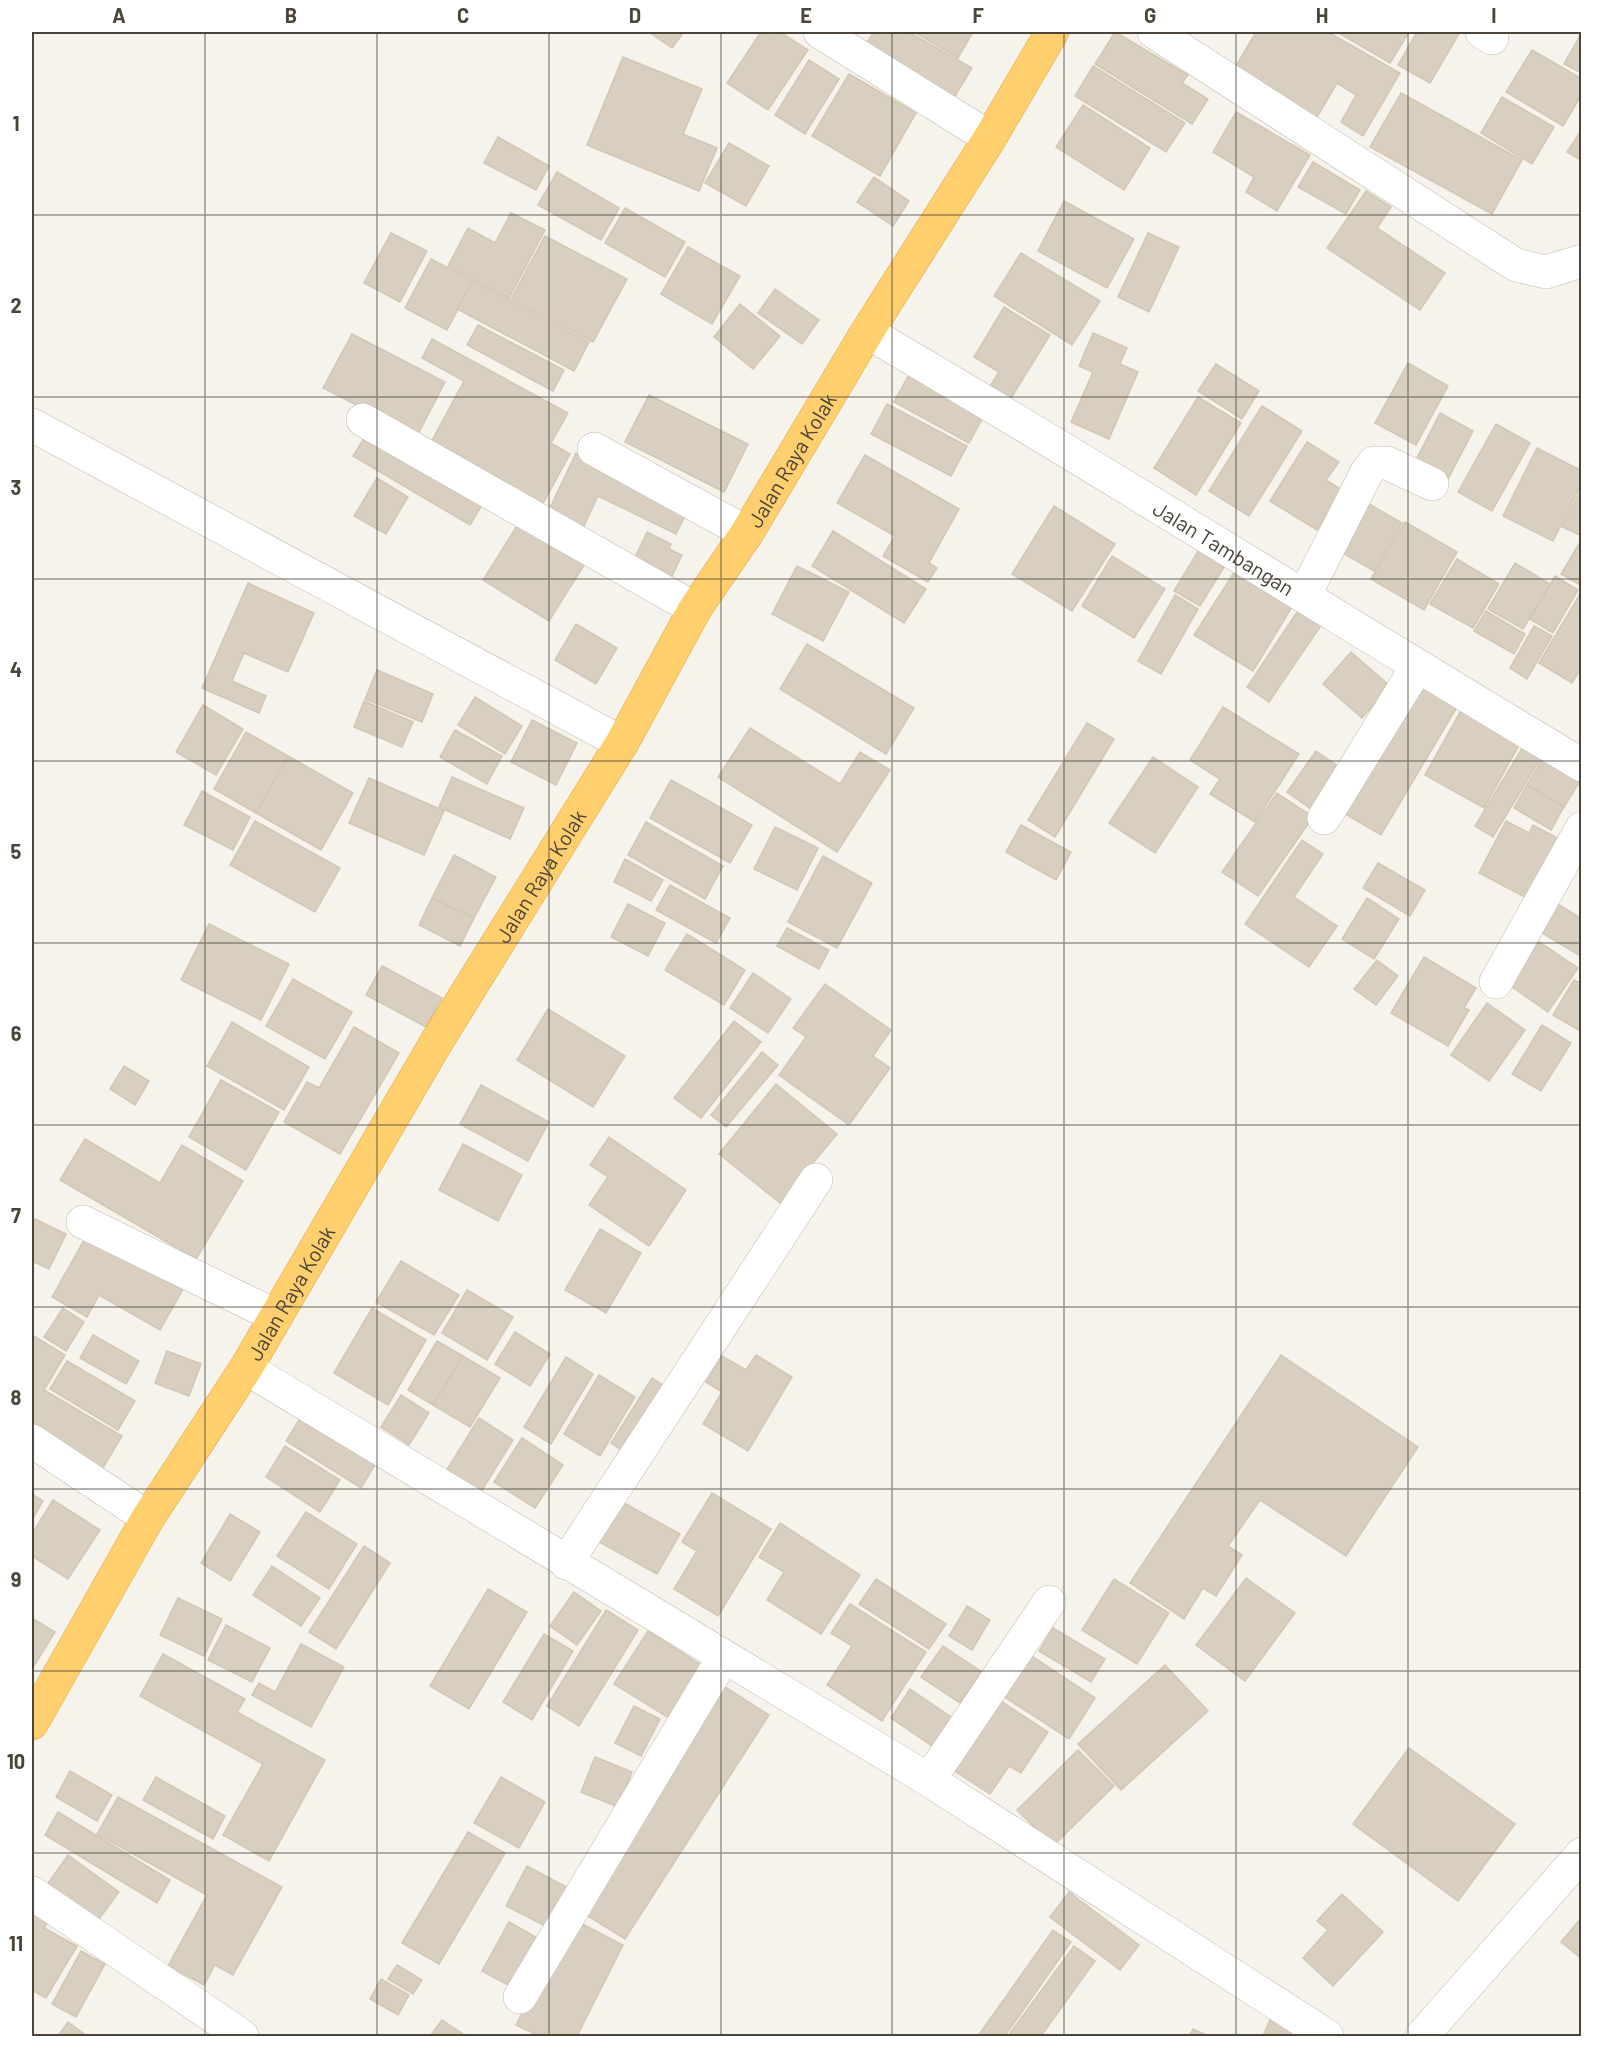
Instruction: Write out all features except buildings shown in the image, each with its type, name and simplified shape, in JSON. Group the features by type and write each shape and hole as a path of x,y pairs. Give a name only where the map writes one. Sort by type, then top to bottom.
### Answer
{"highway":[{"name":"Jalan Raya Kolak","path":"32,1723 148,1518 246,1368 437,1041 622,743 694,609 747,533 867,332 990,138 1052,32"}],"street":[{"path":"820,32 990,138"},
{"path":"1154,32 1516,265 1546,272 1581,261"},
{"name":"Jalan Tambangan","path":"867,332 1034,430 1417,667 1581,765"},
{"path":"363,420 694,609"},
{"path":"32,425 622,743"},
{"path":"594,449 747,533"},
{"path":"1304,596 1367,472 1374,463 1387,463 1432,484"},
{"path":"1324,818 1417,667"},
{"path":"1496,982 1581,828"},
{"path":"566,1563 816,1180"},
{"path":"83,1222 276,1316"},
{"path":"246,1368 723,1658 929,1780 1327,2037"},
{"path":"32,1441 148,1518"},
{"path":"929,1780 1049,1602"},
{"path":"520,1997 723,1658"},
{"path":"1422,2037 1581,1854"},
{"path":"32,1893 242,2037"}]}
